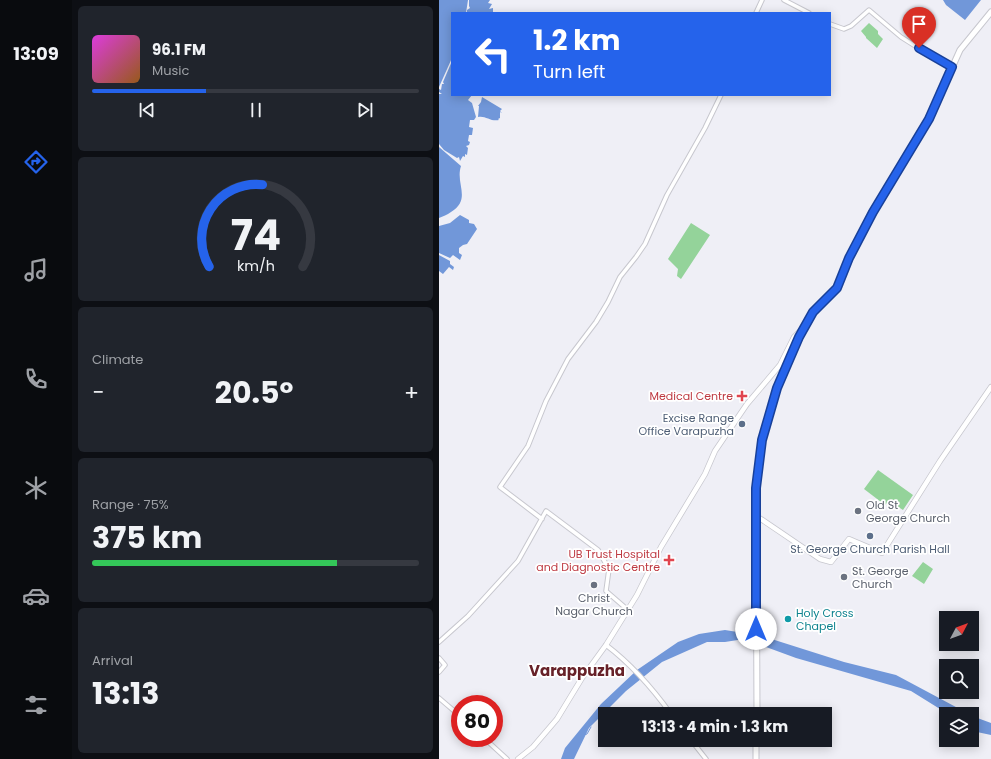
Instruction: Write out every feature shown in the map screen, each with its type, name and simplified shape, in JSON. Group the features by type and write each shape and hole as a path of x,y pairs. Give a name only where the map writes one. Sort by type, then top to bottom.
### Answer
{"highway":[{"path":"757,707 755,515 759,459 768,414 788,362 806,324 813,312 837,288 849,258 873,212 929,119 960,50 991,12"},
{"path":"756,747 756,759"}],"main road":[{"path":"521,758 533,747 557,719 582,678 606,645 637,595 661,547 705,474 715,451 747,404 780,365 794,338 806,324"},
{"path":"755,515 821,559 831,562 849,539 882,553 940,461 991,387"}],"street":[{"path":"756,12 762,0"},
{"path":"784,0 807,12"},
{"path":"831,24 844,29 851,26 869,10 901,37 952,67"},
{"path":"542,519 500,487 528,446 546,401 568,359 596,322 620,277 645,244 667,195 705,128 721,96"},
{"path":"439,642 468,616 518,561 546,511 598,550 609,569 605,591 628,610"},
{"path":"606,645 620,655 665,707"},
{"path":"439,658 445,665 439,672"},
{"path":"439,698 451,708"},
{"path":"494,747 507,759"},
{"path":"697,747 706,759"}],"green space":[{"path":"869,23 878,31 878,34 883,39 877,48 861,31"},
{"path":"691,223 710,235 681,279 677,276 678,269 668,259"},
{"path":"878,470 913,495 903,510 889,501 885,505 864,489"},
{"path":"923,562 933,569 924,584 912,576"}],"water":[{"path":"439,0 468,0 466,12 451,12 451,60 439,87"},
{"path":"469,0 490,0 488,3 492,4 489,9 493,8 493,12 467,12 470,8"},
{"path":"943,0 981,0 965,20 946,5"},
{"path":"451,63 451,96 471,96 468,100 472,103 476,117 474,120 470,120 469,127 473,128 472,135 469,135 468,141 470,142 469,145 466,146 468,148 467,155 465,154 465,157 463,156 460,161 459,157 457,158 444,150 439,144 439,94 442,94 439,92 439,89 441,90 442,84 444,84 443,82"},
{"path":"482,97 502,109 500,111 502,113 500,112 499,120 478,117 478,106"},
{"path":"439,147 461,166 460,179 462,196 461,202 457,207 439,218"},
{"path":"460,215 469,220 469,223 474,224 477,229 467,244 459,248 459,253 462,255 460,260 453,255 450,258 439,253 439,226 450,223"},
{"path":"439,255 450,261 450,264 454,267 453,270 449,267 443,274 439,271"},
{"path":"725,630 762,636 844,662 896,675 956,707 939,707 939,708 911,691 796,658 744,639 725,642 707,642 662,662 626,691 610,707 599,707 637,670 678,642 699,634"},
{"path":"598,708 598,719 589,728 574,759 561,759 565,748"},
{"path":"979,719 991,723 991,735 979,732"}],"waterway":[{"path":"584,735 587,734 591,727"}],"place":[{"name":"Medical Centre","path":"742,396"},
{"name":"Excise Range Office Varapuzha","path":"742,424"},
{"name":"Old St George Church","path":"858,511"},
{"name":"St. George Church Parish Hall","path":"870,536"},
{"name":"UB Trust Hospital and Diagnostic Centre","path":"669,560"},
{"name":"St. George Church","path":"844,577"},
{"name":"Christ Nagar Church","path":"594,585"},
{"name":"Holy Cross Chapel","path":"788,619"}],"district":[{"name":"Varappuzha","path":"577,671"}],"route":[{"path":"756,629 756,488 762,440 768,414 777,388 799,337 813,312 837,288 849,258 873,212 929,119 952,67 919,48"}]}
